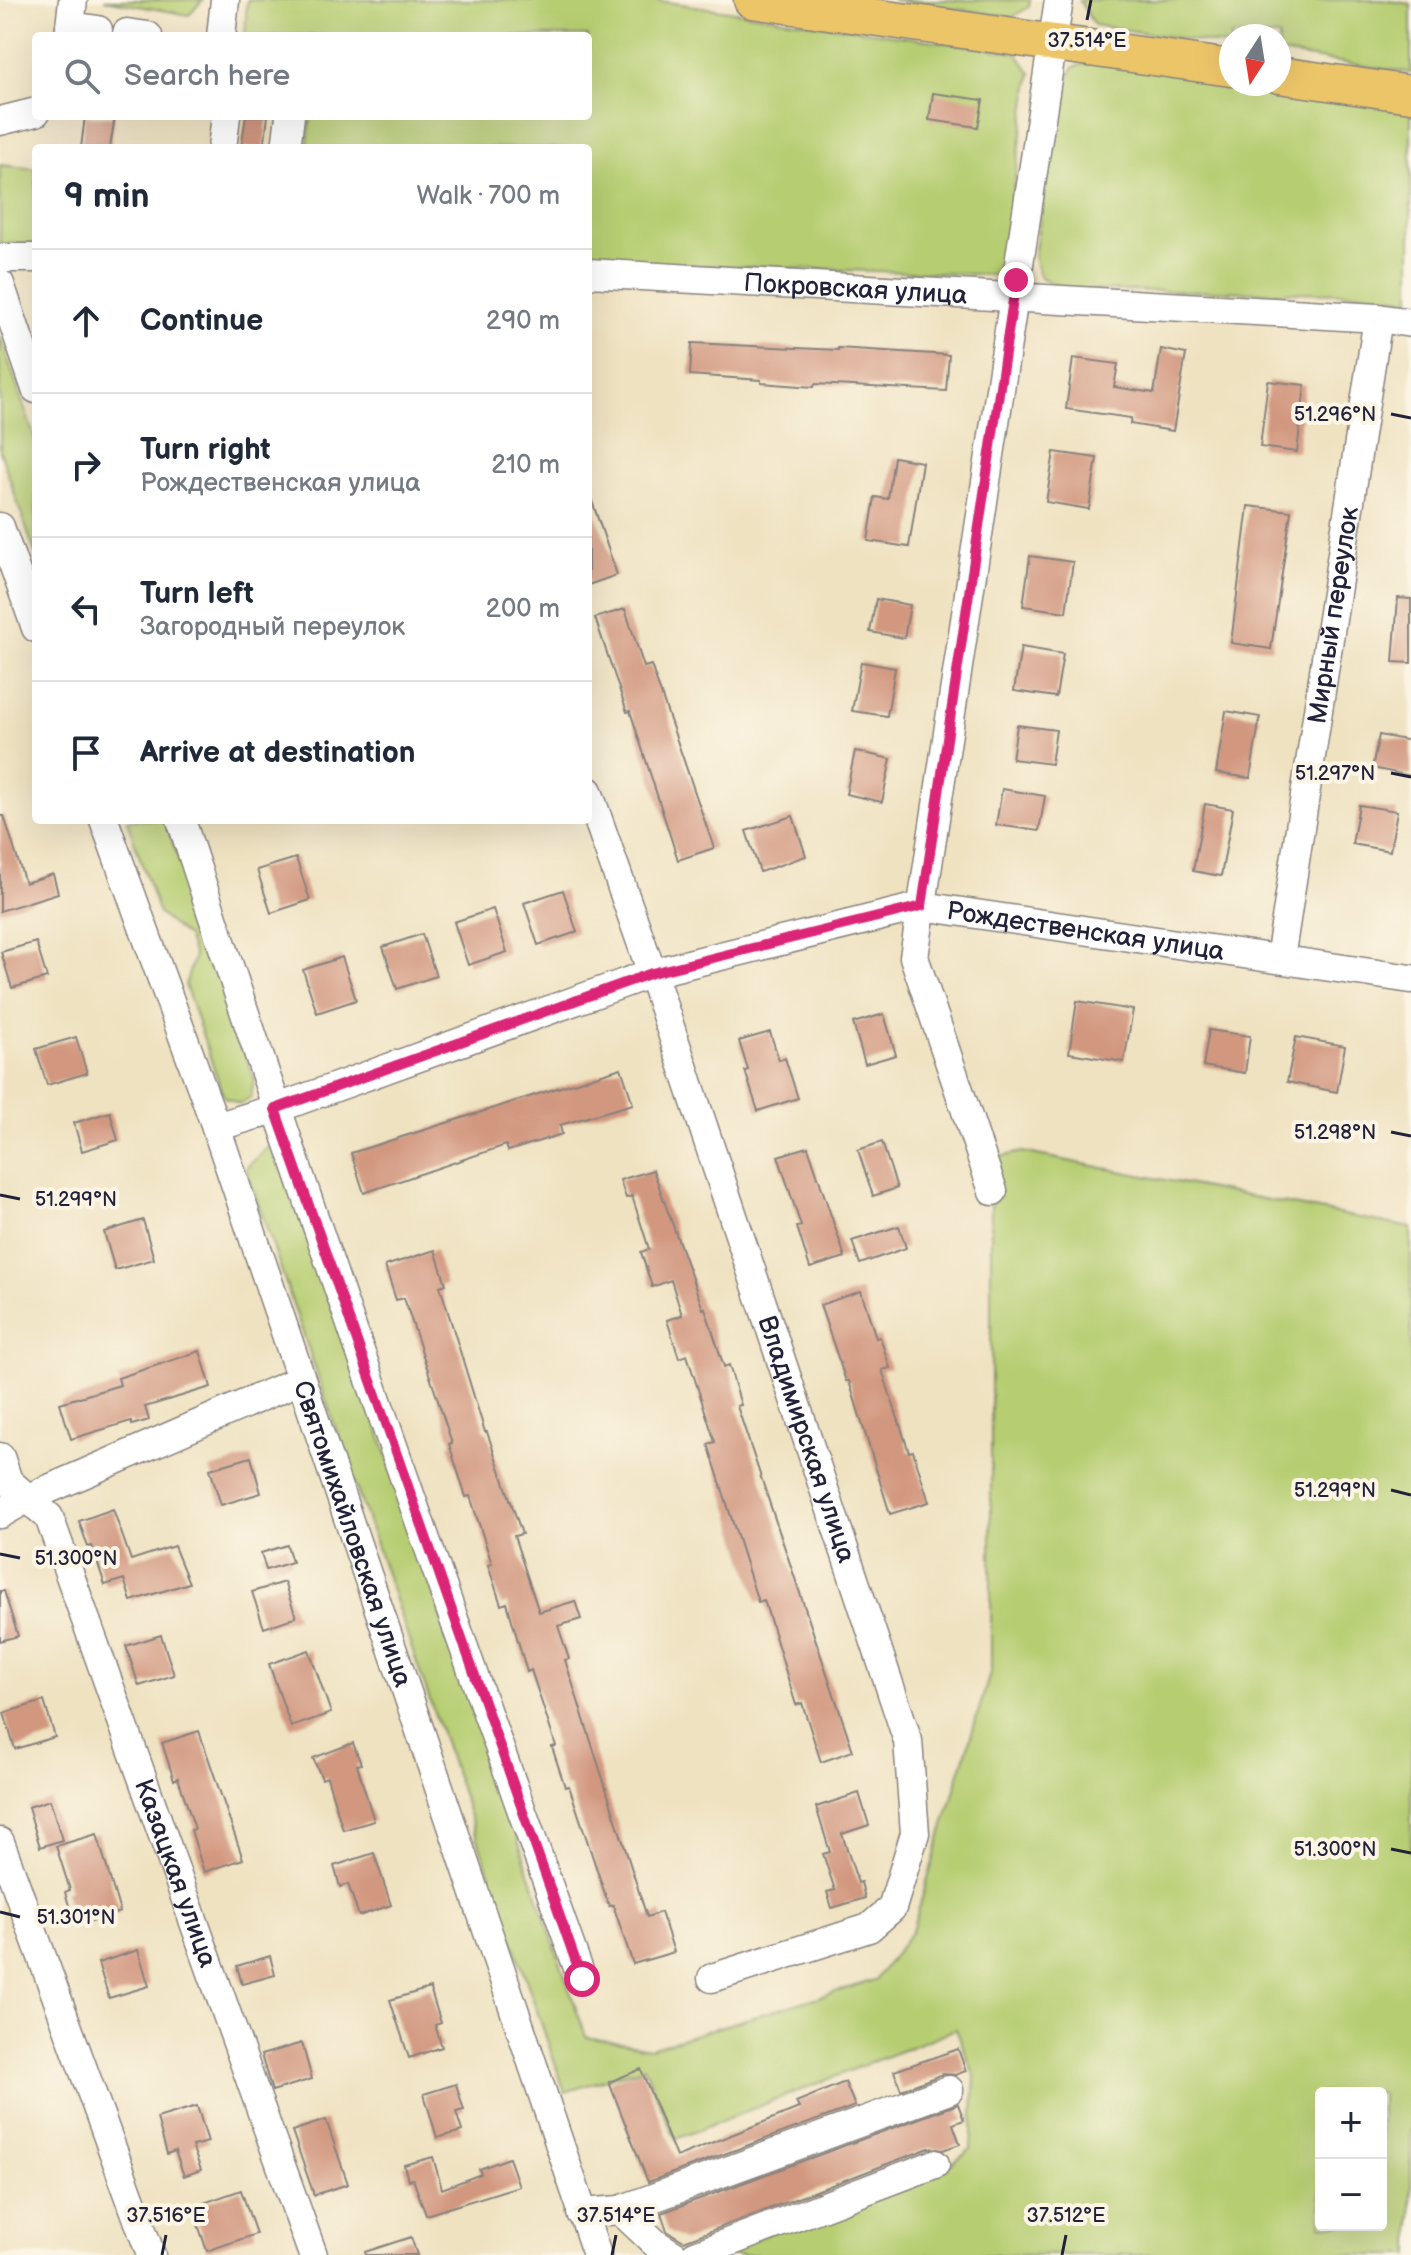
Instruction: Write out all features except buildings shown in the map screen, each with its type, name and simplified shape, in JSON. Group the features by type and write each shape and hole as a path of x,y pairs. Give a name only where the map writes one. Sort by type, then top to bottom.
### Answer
{"main road":[{"path":"752,0 1219,66"},
{"path":"1291,77 1411,94"}],"street":[{"path":"221,32 225,0"},
{"path":"993,1191 914,957 1059,0"},
{"path":"70,21 98,30"},
{"path":"0,121 32,113"},
{"path":"222,144 226,120"},
{"path":"286,144 290,120"},
{"path":"0,258 32,258"},
{"name":"Покровская улица","path":"592,273 1378,318 1411,323"},
{"path":"0,284 32,377"},
{"name":"Мирный переулок","path":"1280,959 1378,318"},
{"path":"0,527 32,617"},
{"name":"Владимирская улица","path":"592,802 652,973 908,1741 915,1833 892,1908 869,1928 712,1978"},
{"name":"Святомихайловская улица","path":"105,824 216,1127 593,2254"},
{"path":"182,824 275,1109 582,1979"},
{"name":"Рождественская улица","path":"216,1127 275,1109 652,973 922,906 1411,979"},
{"path":"0,1514 28,1498 300,1380"},
{"name":"Казацкая улица","path":"0,1457 8,1481 49,1517 313,2255"},
{"path":"0,1842 151,2255"},
{"path":"581,2213 620,2210 949,2090"},
{"path":"695,2255 935,2164"},
{"path":"620,2210 656,2244 674,2255"}],"green space":[{"path":"104,0 203,0 189,15"},
{"path":"247,0 653,0 1017,53 1031,73 1000,275 592,262 592,144 308,144 310,120 592,120 592,32 245,32"},
{"path":"892,0 1030,0 1029,7 1012,17"},
{"path":"1079,0 1384,0 1411,4 1411,73 1291,55 1291,24 1219,24 1219,44 1094,25"},
{"path":"1101,59 1219,82 1219,96 1291,96 1291,88 1411,106 1411,299 1370,293 1065,290 1040,277 1034,256 1060,88 1074,67"},
{"path":"0,165 32,169 32,244 0,241"},
{"path":"0,336 32,430 32,544 0,451"},
{"path":"128,824 166,824 254,1079 251,1097 240,1104 224,1097 185,985 194,956 187,937 159,914"},
{"path":"280,1135 586,2037 650,2048 875,1980 912,1931 991,1670 991,1159 1022,1152 1411,1228 1411,2255 710,2255 945,2169 971,2149 975,2077 956,2029 676,2139 644,2067 565,2092 246,1168"}],"route":[{"path":"582,1979 275,1109 652,973 922,906 1016,280"}]}
